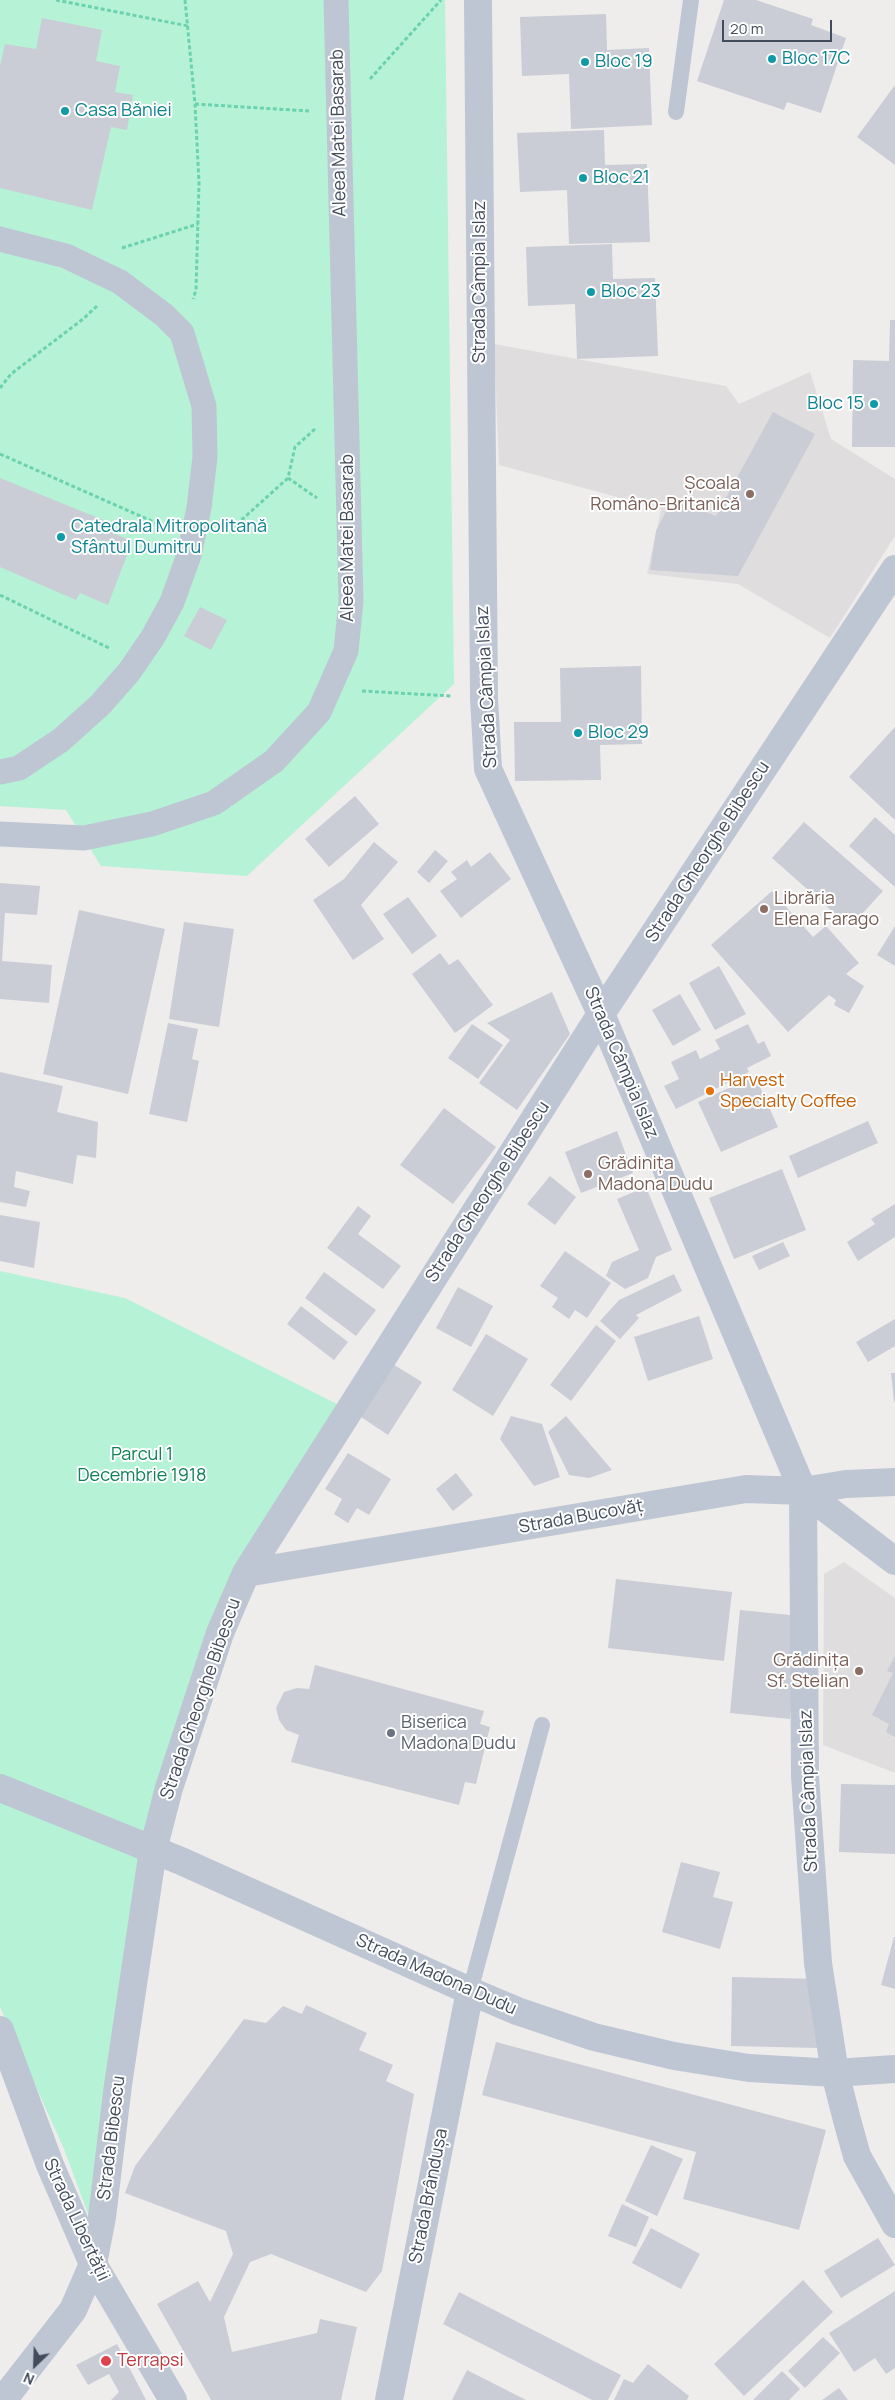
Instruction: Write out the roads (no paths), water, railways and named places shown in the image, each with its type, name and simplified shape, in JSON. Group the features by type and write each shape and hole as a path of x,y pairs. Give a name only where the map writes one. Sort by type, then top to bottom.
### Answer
{"street":[{"name":"Aleea Matei Basarab","path":"0,834 84,838 152,824 214,803 274,761 319,712 346,652 351,601 336,0"},
{"name":"Strada Câmpia Islaz","path":"478,0 484,698 488,769 601,1014 803,1491 805,1776 818,1963 835,2073 857,2156 895,2224"},
{"path":"0,239 66,256 120,282 164,316 182,333 204,406 205,457 191,547 172,602 153,637 100,705 61,740 18,768 0,772"},
{"name":"Strada Gheorghe Bibescu","path":"153,1850 169,1788 220,1633 246,1573 601,1014 895,569"},
{"name":"Strada Bucovăț","path":"246,1573 746,1489 803,1491 846,1484 895,1482"},
{"path":"803,1491 895,1561"},
{"name":"Strada Madona Dudu","path":"0,1788 206,1872 517,2011 594,2037 674,2056 749,2068 835,2073 895,2068"},
{"name":"Strada Bibescu","path":"3,2400 73,2310 93,2264 102,2217 118,2085 153,1850"},
{"name":"Strada Brândușa","path":"388,2400 470,1991"},
{"name":"Strada Libertății","path":"0,2030 50,2165 93,2264 173,2400"}],"lane":[{"path":"676,112 690,0"},
{"path":"470,1991 542,1725"}],"place":[{"name":"Bloc 17C","path":"772,59"},
{"name":"Bloc 19","path":"585,62"},
{"name":"Casa Băniei","path":"65,111"},
{"name":"Bloc 21","path":"583,178"},
{"name":"Bloc 23","path":"591,292"},
{"name":"Bloc 15","path":"874,404"},
{"name":"Școala Româno-Britanică","path":"750,494"},
{"name":"Catedrala Mitropolitană Sfântul Dumitru","path":"61,537"},
{"name":"Bloc 29","path":"578,733"},
{"name":"Librăria Elena Farago","path":"764,909"},
{"name":"Harvest Specialty Coffee","path":"710,1091"},
{"name":"Grădinița Madona Dudu","path":"588,1174"},
{"name":"Grădinița Sf. Stelian","path":"859,1671"},
{"name":"Biserica Madona Dudu","path":"391,1733"},
{"name":"Terrapsi","path":"106,2361"}],"park label":[{"name":"Parcul 1 Decembrie 1918","path":"142,1465"}]}
